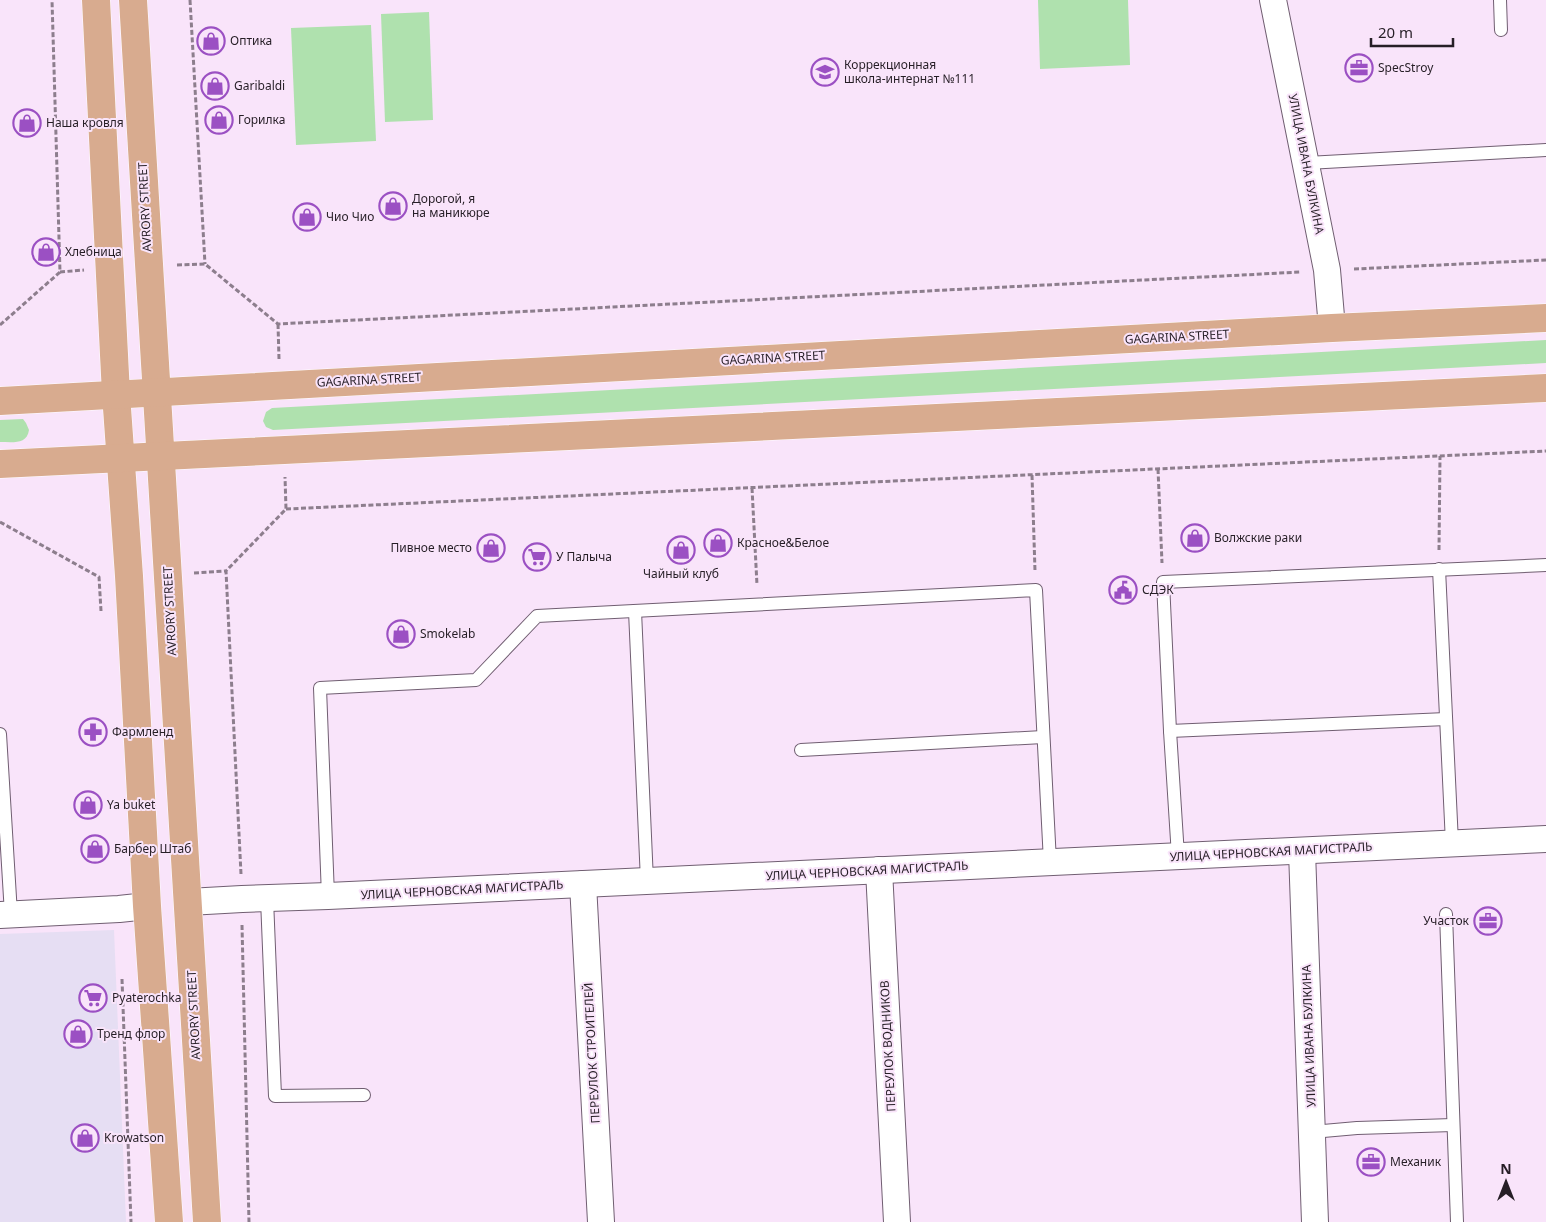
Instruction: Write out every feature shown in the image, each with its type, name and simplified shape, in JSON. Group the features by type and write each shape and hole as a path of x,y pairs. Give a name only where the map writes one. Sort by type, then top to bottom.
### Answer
{"main road":[{"path":"96,0 116,394 129,576 146,906 169,1222"},
{"name":"AVRORY STREET","path":"132,0 206,1222"},
{"name":"GAGARINA STREET","path":"0,400 1546,318"},
{"path":"0,464 1546,388"}],"street":[{"name":"УЛИЦА ИВАНА БУЛКИНА","path":"1273,0 1327,270 1332,328"},
{"name":"УЛИЦА ЧЕРНОВСКАЯ МАГИСТРАЛЬ","path":"188,902 1546,839"},
{"name":"УЛИЦА ИВАНА БУЛКИНА","path":"1302,851 1315,1222"},
{"name":"ПЕРЕУЛОК ВОДНИКОВ","path":"879,870 897,1222"},
{"name":"ПЕРЕУЛОК СТРОИТЕЛЕЙ","path":"583,884 601,1222"},
{"path":"5,914 146,906"}],"lane":[{"path":"1500,0 1501,30"},
{"path":"1306,163 1546,150"},
{"path":"1178,856 1163,582 1546,564"},
{"path":"1439,570 1452,844"},
{"path":"328,896 320,688 476,680 537,616 1036,590 1050,862"},
{"path":"635,611 647,881"},
{"path":"1170,731 1446,719"},
{"path":"0,734 5,914"},
{"path":"801,750 1043,737"},
{"path":"254,899 275,1096 364,1095"},
{"path":"1446,914 1457,1222"},
{"path":"1312,1132 1357,1128 1453,1125"}],"path":[{"path":"0,325 60,272 52,0"},
{"path":"190,0 205,264 278,324 1546,260"},
{"path":"278,324 281,385"},
{"path":"284,450 286,509"},
{"path":"250,1222 254,899 226,571 286,509 1546,451"},
{"path":"1439,570 1440,456"},
{"path":"1158,469 1163,582"},
{"path":"1032,475 1036,590"},
{"path":"752,488 758,605"},
{"path":"0,522 99,577 101,616"},
{"path":"122,977 131,1222"}],"shaded area":[{"path":"114,930 126,1222 0,1222 0,934"}],"green space":[{"path":"1038,0 1128,0 1130,65 1040,69"},
{"path":"429,12 433,120 385,122 381,14"},
{"path":"371,25 376,141 296,145 291,28"},
{"path":"1546,340 1546,363 273,430 266,427 263,421 266,412 272,408"},
{"path":"23,419 29,430 25,438 18,442 0,442 0,420"}],"place":[{"name":"Оптика","path":"211,41"},
{"name":"SpecStroy","path":"1359,68"},
{"name":"Коррекционная школа-интернат №111","path":"825,72"},
{"name":"Garibaldi","path":"215,86"},
{"name":"Горилка","path":"219,120"},
{"name":"Наша кровля","path":"27,123"},
{"name":"Дорогой, я на маникюре","path":"393,206"},
{"name":"Чио Чио","path":"307,217"},
{"name":"Хлебница","path":"46,252"},
{"name":"Волжские раки","path":"1195,538"},
{"name":"Красное&Белое","path":"718,543"},
{"name":"Пивное место","path":"491,548"},
{"name":"Чайный клуб","path":"681,550"},
{"name":"У Палыча","path":"537,557"},
{"name":"СДЭК","path":"1123,590"},
{"name":"Smokelab","path":"401,634"},
{"name":"Фармленд","path":"93,732"},
{"name":"Ya buket","path":"88,805"},
{"name":"Барбер Штаб","path":"95,849"},
{"name":"Участок","path":"1488,921"},
{"name":"Pyaterochka","path":"93,998"},
{"name":"Тренд флор","path":"78,1034"},
{"name":"Krowatson","path":"85,1138"},
{"name":"Механик","path":"1371,1162"}]}
